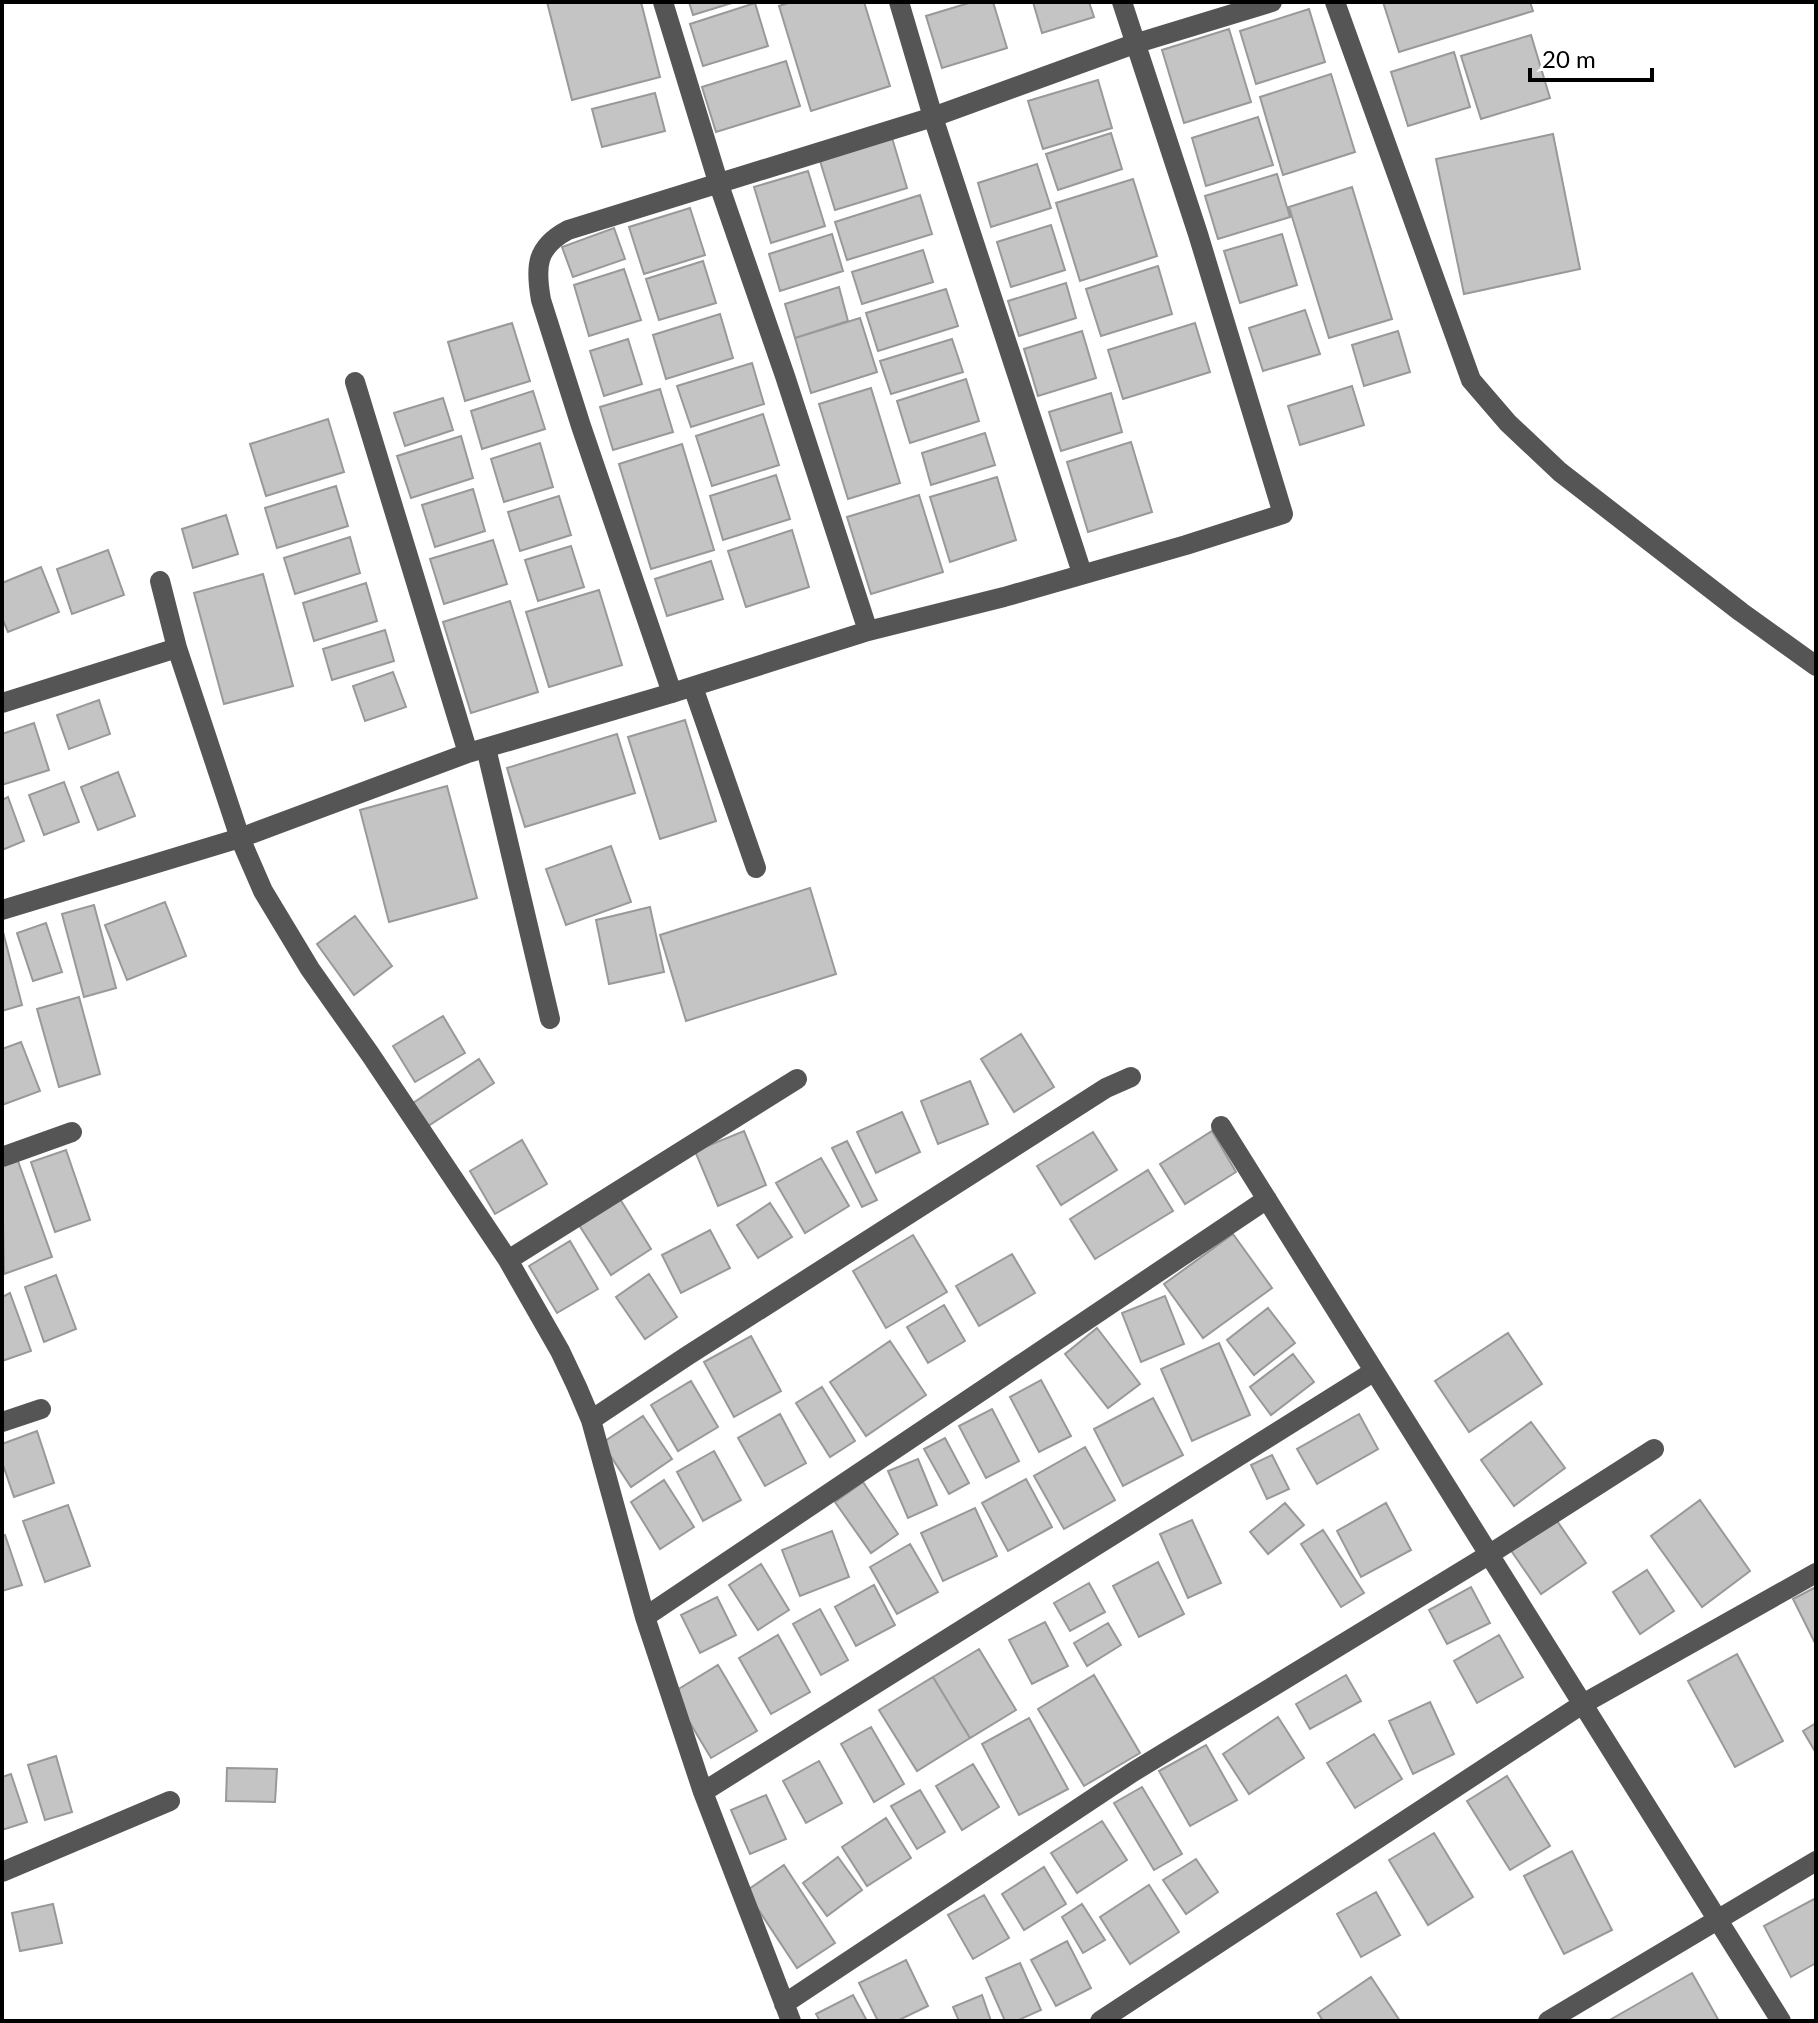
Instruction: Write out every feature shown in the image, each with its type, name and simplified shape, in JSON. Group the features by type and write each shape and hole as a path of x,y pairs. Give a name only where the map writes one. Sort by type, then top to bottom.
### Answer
{"street":[{"path":"663,2 719,185 868,631"},
{"path":"899,2 933,117 1082,573"},
{"path":"2,910 240,838 477,750 693,687 868,631 1004,597 1283,514 1198,234 1122,2"},
{"path":"672,693 541,300 537,278 540,254 555,237 568,230 933,117 1134,44 1272,2"},
{"path":"1335,2 1471,380 1508,423 1560,472 1816,666"},
{"path":"355,382 477,750 550,1019"},
{"path":"160,581 177,648 240,838 263,891 284,929 508,1260 560,1351 591,1420 645,1617 703,1792 787,2012 1133,1772 1490,1554 1654,1449"},
{"path":"2,703 177,648"},
{"path":"693,687 756,868"},
{"path":"591,1420 1093,1096 1131,1077"},
{"path":"508,1260 797,1079"},
{"path":"1221,1126 1781,2021"},
{"path":"2,1157 72,1132"},
{"path":"645,1617 1267,1199"},
{"path":"703,1792 1373,1372"},
{"path":"2,1422 41,1409"},
{"path":"1114,2017 1581,1705 1816,1573"},
{"path":"2,1872 170,1801"},
{"path":"1548,2021 1816,1861"}],"building":[{"path":"547,2 641,2 660,77 572,100"},
{"path":"689,2 735,2 693,15"},
{"path":"791,2 864,2 890,86 811,111 779,6"},
{"path":"972,2 993,2 1007,48 942,68 926,16"},
{"path":"1033,2 1089,2 1094,17 1042,33"},
{"path":"1383,2 1530,2 1533,11 1399,52"},
{"path":"755,3 768,46 703,66 690,24"},
{"path":"1309,9 1325,62 1256,84 1240,31"},
{"path":"1229,29 1251,102 1184,123 1162,50"},
{"path":"1531,35 1550,98 1481,119 1461,56"},
{"path":"1454,52 1470,107 1408,126 1391,72"},
{"path":"786,61 800,106 716,132 702,87"},
{"path":"1331,74 1355,152 1283,175 1260,97"},
{"path":"1098,80 1112,128 1043,149 1028,101"},
{"path":"655,93 665,131 602,147 592,109"},
{"path":"1258,117 1273,165 1206,186 1192,138"},
{"path":"1111,133 1122,169 1058,190 1046,154"},
{"path":"1553,134 1580,269 1464,294 1436,159"},
{"path":"892,138 907,188 835,210 820,161"},
{"path":"1037,164 1051,208 991,227 978,183"},
{"path":"808,171 825,226 771,243 754,187"},
{"path":"1277,174 1290,217 1218,239 1205,196"},
{"path":"1133,179 1157,256 1080,281 1056,203"},
{"path":"1352,187 1392,319 1329,338 1289,207"},
{"path":"920,195 932,234 847,260 835,222"},
{"path":"690,208 705,255 644,274 629,227"},
{"path":"1051,225 1065,270 1011,287 997,242"},
{"path":"614,228 625,259 573,277 562,247"},
{"path":"832,234 843,271 780,291 769,254"},
{"path":"1282,234 1297,285 1240,303 1224,251"},
{"path":"923,250 933,282 862,304 852,272"},
{"path":"703,261 716,303 659,320 646,279"},
{"path":"1158,266 1172,314 1101,336 1086,289"},
{"path":"624,269 641,320 589,336 574,285"},
{"path":"1066,283 1076,318 1019,336 1008,301"},
{"path":"839,287 848,321 795,338 785,304"},
{"path":"946,289 958,326 878,351 866,313"},
{"path":"1305,310 1320,354 1263,371 1249,328"},
{"path":"720,314 733,358 666,379 653,335"},
{"path":"860,318 877,372 811,393 795,338"},
{"path":"512,323 530,381 465,401 448,342"},
{"path":"1195,323 1210,372 1123,399 1108,350"},
{"path":"1082,331 1096,378 1038,396 1024,349"},
{"path":"1398,331 1410,372 1364,386 1352,345"},
{"path":"628,339 642,384 604,396 590,351"},
{"path":"952,339 963,372 891,394 880,361"},
{"path":"752,363 764,404 691,427 677,386"},
{"path":"966,379 979,421 910,443 897,401"},
{"path":"1352,386 1364,425 1300,445 1288,406"},
{"path":"871,388 900,483 848,499 819,404"},
{"path":"660,389 673,432 613,450 600,407"},
{"path":"533,391 545,429 482,449 471,411"},
{"path":"1111,393 1122,432 1061,451 1049,412"},
{"path":"443,398 453,430 405,446 394,413"},
{"path":"763,414 779,465 712,486 696,436"},
{"path":"328,419 344,472 266,496 250,444"},
{"path":"985,433 995,465 931,485 922,453"},
{"path":"461,436 473,478 411,498 397,456"},
{"path":"1131,442 1152,512 1088,532 1067,462"},
{"path":"540,443 553,487 504,502 491,459"},
{"path":"682,444 714,550 651,569 619,464"},
{"path":"776,475 790,519 723,540 710,496"},
{"path":"997,477 1016,540 950,562 930,497"},
{"path":"336,486 348,526 277,548 265,508"},
{"path":"473,489 485,531 435,547 422,505"},
{"path":"919,495 943,572 871,594 847,517"},
{"path":"559,496 571,535 520,551 508,512"},
{"path":"226,515 238,554 193,568 182,529"},
{"path":"792,530 809,587 746,607 728,551"},
{"path":"350,537 360,573 295,594 284,558"},
{"path":"493,540 507,584 444,604 430,559"},
{"path":"571,546 584,587 538,601 525,560"},
{"path":"108,550 124,595 72,614 57,569"},
{"path":"711,561 723,599 667,616 655,579"},
{"path":"41,567 59,612 8,632 2,618 2,583"},
{"path":"263,574 293,686 224,704 194,593"},
{"path":"366,583 377,621 314,641 303,603"},
{"path":"599,590 622,665 549,687 526,612"},
{"path":"510,601 538,692 471,713 443,622"},
{"path":"385,630 394,661 332,680 323,649"},
{"path":"393,672 406,707 365,721 353,686"},
{"path":"99,700 110,734 69,749 57,715"},
{"path":"685,720 716,821 660,839 628,737"},
{"path":"34,723 49,770 2,785 2,734"},
{"path":"617,734 635,793 525,827 507,768"},
{"path":"118,772 135,816 98,830 81,787"},
{"path":"64,782 79,822 44,835 29,795"},
{"path":"447,786 477,898 389,922 360,810"},
{"path":"8,797 24,841 2,850 2,800"},
{"path":"611,846 631,902 566,925 546,869"},
{"path":"810,888 836,974 686,1021 660,935"},
{"path":"165,902 186,956 127,980 105,925"},
{"path":"94,905 116,988 84,997 62,914"},
{"path":"650,907 664,972 609,984 596,920"},
{"path":"355,916 392,966 354,995 317,944"},
{"path":"46,923 62,972 33,981 17,933"},
{"path":"2,928 22,1005 2,1011"},
{"path":"79,997 100,1074 59,1087 37,1009"},
{"path":"443,1016 465,1053 415,1082 393,1046"},
{"path":"1021,1034 1054,1087 1014,1112 981,1059"},
{"path":"21,1042 40,1091 2,1105 2,1049"},
{"path":"479,1059 494,1083 428,1126 413,1103"},
{"path":"970,1081 988,1124 938,1144 921,1101"},
{"path":"902,1112 920,1152 876,1173 857,1132"},
{"path":"744,1131 766,1185 718,1206 695,1151"},
{"path":"1212,1131 1236,1172 1185,1204 1160,1164"},
{"path":"1093,1132 1117,1170 1061,1205 1037,1166"},
{"path":"522,1140 547,1184 495,1214 470,1171"},
{"path":"847,1141 877,1200 862,1207 832,1148"},
{"path":"66,1150 90,1220 55,1232 31,1162"},
{"path":"821,1158 849,1206 805,1233 776,1183"},
{"path":"18,1161 52,1257 4,1274 2,1166"},
{"path":"1148,1170 1173,1211 1095,1259 1070,1219"},
{"path":"620,1199 651,1249 611,1275 579,1225"},
{"path":"770,1203 792,1237 758,1258 737,1225"},
{"path":"710,1230 730,1268 681,1293 662,1255"},
{"path":"1233,1234 1272,1288 1203,1338 1164,1284"},
{"path":"913,1235 947,1292 886,1328 853,1271"},
{"path":"570,1241 598,1289 557,1313 529,1266"},
{"path":"1012,1254 1035,1293 979,1326 956,1286"},
{"path":"649,1274 677,1317 645,1339 616,1297"},
{"path":"56,1275 76,1329 44,1342 25,1287"},
{"path":"10,1293 31,1351 2,1361 2,1297"},
{"path":"1165,1296 1184,1344 1141,1362 1122,1313"},
{"path":"944,1305 965,1341 928,1363 907,1327"},
{"path":"1268,1308 1295,1343 1254,1375 1227,1340"},
{"path":"1097,1328 1140,1384 1108,1408 1065,1354"},
{"path":"1508,1333 1542,1384 1469,1432 1435,1381"},
{"path":"751,1336 781,1391 734,1417 704,1362"},
{"path":"890,1341 926,1395 866,1436 830,1382"},
{"path":"1219,1343 1250,1415 1192,1441 1161,1369"},
{"path":"1293,1354 1314,1382 1271,1415 1250,1387"},
{"path":"1041,1380 1071,1436 1039,1452 1010,1397"},
{"path":"691,1381 718,1427 678,1451 651,1405"},
{"path":"822,1387 855,1441 830,1457 796,1403"},
{"path":"1153,1398 1183,1455 1123,1486 1094,1429"},
{"path":"992,1409 1019,1461 986,1478 959,1426"},
{"path":"780,1414 806,1463 765,1486 738,1438"},
{"path":"1359,1414 1378,1449 1317,1484 1297,1449"},
{"path":"643,1416 672,1459 631,1487 602,1443"},
{"path":"1531,1422 1565,1468 1514,1506 1481,1460"},
{"path":"37,1431 54,1483 14,1497 2,1462 2,1444"},
{"path":"945,1438 969,1483 949,1494 924,1449"},
{"path":"1085,1447 1115,1500 1064,1529 1034,1476"},
{"path":"714,1451 741,1500 703,1521 677,1472"},
{"path":"1272,1455 1289,1489 1267,1499 1251,1465"},
{"path":"918,1459 937,1505 908,1518 888,1471"},
{"path":"1026,1479 1052,1527 1008,1551 982,1503"},
{"path":"664,1480 694,1527 660,1549 631,1502"},
{"path":"863,1482 898,1534 871,1553 835,1502"},
{"path":"1700,1500 1750,1571 1702,1607 1651,1536"},
{"path":"1285,1503 1304,1525 1268,1554 1250,1532"},
{"path":"1386,1503 1411,1550 1361,1577 1337,1531"},
{"path":"68,1505 90,1566 45,1582 23,1521"},
{"path":"975,1508 997,1556 943,1581 921,1533"},
{"path":"1555,1518 1586,1563 1541,1594 1510,1549"},
{"path":"1192,1520 1221,1583 1188,1598 1160,1534"},
{"path":"1323,1530 1364,1593 1341,1607 1301,1544"},
{"path":"832,1531 849,1577 800,1596 782,1550"},
{"path":"5,1535 22,1585 2,1591 2,1536"},
{"path":"910,1544 938,1592 897,1614 870,1567"},
{"path":"1158,1562 1184,1614 1139,1637 1113,1586"},
{"path":"761,1564 789,1610 758,1630 729,1585"},
{"path":"1647,1570 1674,1611 1640,1634 1613,1592"},
{"path":"1089,1583 1105,1612 1070,1631 1054,1603"},
{"path":"874,1585 895,1625 856,1646 835,1607"},
{"path":"1471,1587 1490,1623 1447,1644 1429,1610"},
{"path":"1816,1587 1816,1645 1793,1599"},
{"path":"717,1597 736,1635 700,1653 681,1615"},
{"path":"820,1609 848,1660 821,1675 793,1624"},
{"path":"1045,1622 1068,1666 1032,1684 1009,1640"},
{"path":"1108,1623 1121,1645 1087,1666 1074,1643"},
{"path":"778,1635 810,1692 771,1714 739,1658"},
{"path":"1499,1635 1523,1677 1477,1703 1454,1661"},
{"path":"979,1649 1016,1710 970,1738 933,1677"},
{"path":"1737,1654 1783,1741 1735,1767 1688,1681"},
{"path":"718,1665 757,1731 711,1758 672,1693"},
{"path":"1094,1675 1140,1753 1084,1786 1038,1709"},
{"path":"1346,1675 1361,1701 1310,1729 1296,1704"},
{"path":"933,1677 970,1738 917,1771 879,1710"},
{"path":"1430,1702 1454,1754 1413,1774 1389,1721"},
{"path":"1278,1717 1304,1758 1249,1794 1223,1754"},
{"path":"1029,1718 1068,1789 1019,1815 982,1744"},
{"path":"1816,1723 1816,1753 1803,1731"},
{"path":"871,1727 904,1784 874,1802 841,1744"},
{"path":"1374,1734 1402,1779 1355,1808 1327,1763"},
{"path":"1206,1745 1237,1800 1190,1826 1159,1771"},
{"path":"56,1756 72,1812 45,1820 28,1765"},
{"path":"819,1761 842,1803 806,1823 783,1781"},
{"path":"973,1764 999,1807 962,1830 936,1786"},
{"path":"227,1768 277,1769 275,1802 226,1801"},
{"path":"11,1774 27,1822 2,1830 2,1777"},
{"path":"1507,1776 1550,1846 1510,1870 1467,1801"},
{"path":"1142,1787 1182,1854 1154,1870 1114,1803"},
{"path":"920,1790 945,1832 917,1849 891,1806"},
{"path":"766,1795 786,1839 750,1854 731,1810"},
{"path":"886,1818 911,1858 867,1886 842,1847"},
{"path":"1102,1821 1127,1860 1077,1893 1051,1853"},
{"path":"1434,1833 1473,1897 1428,1925 1389,1860"},
{"path":"1572,1851 1612,1930 1564,1954 1524,1876"},
{"path":"838,1857 862,1890 827,1916 803,1883"},
{"path":"1196,1859 1218,1892 1186,1914 1163,1880"},
{"path":"784,1865 835,1943 797,1968 746,1891"},
{"path":"1044,1867 1066,1904 1024,1930 1002,1894"},
{"path":"1149,1885 1179,1932 1130,1964 1100,1917"},
{"path":"1376,1892 1400,1935 1361,1957 1337,1914"},
{"path":"984,1895 1009,1938 973,1959 948,1915"},
{"path":"1816,1898 1816,1963 1791,1977 1764,1926"},
{"path":"53,1904 62,1943 20,1951 12,1913"},
{"path":"1082,1904 1105,1940 1083,1953 1062,1917"},
{"path":"1067,1941 1091,1988 1056,2006 1031,1960"},
{"path":"906,1960 928,2006 897,2021 878,2021 859,1983"},
{"path":"1020,1963 1041,2010 1016,2021 1005,2021 986,1978"},
{"path":"1692,1973 1719,2021 1608,2021"},
{"path":"1371,1977 1400,2021 1323,2021 1318,2013"},
{"path":"853,1995 867,2021 820,2021 816,2014"},
{"path":"982,1995 991,2021 959,2021 953,2007"}]}
